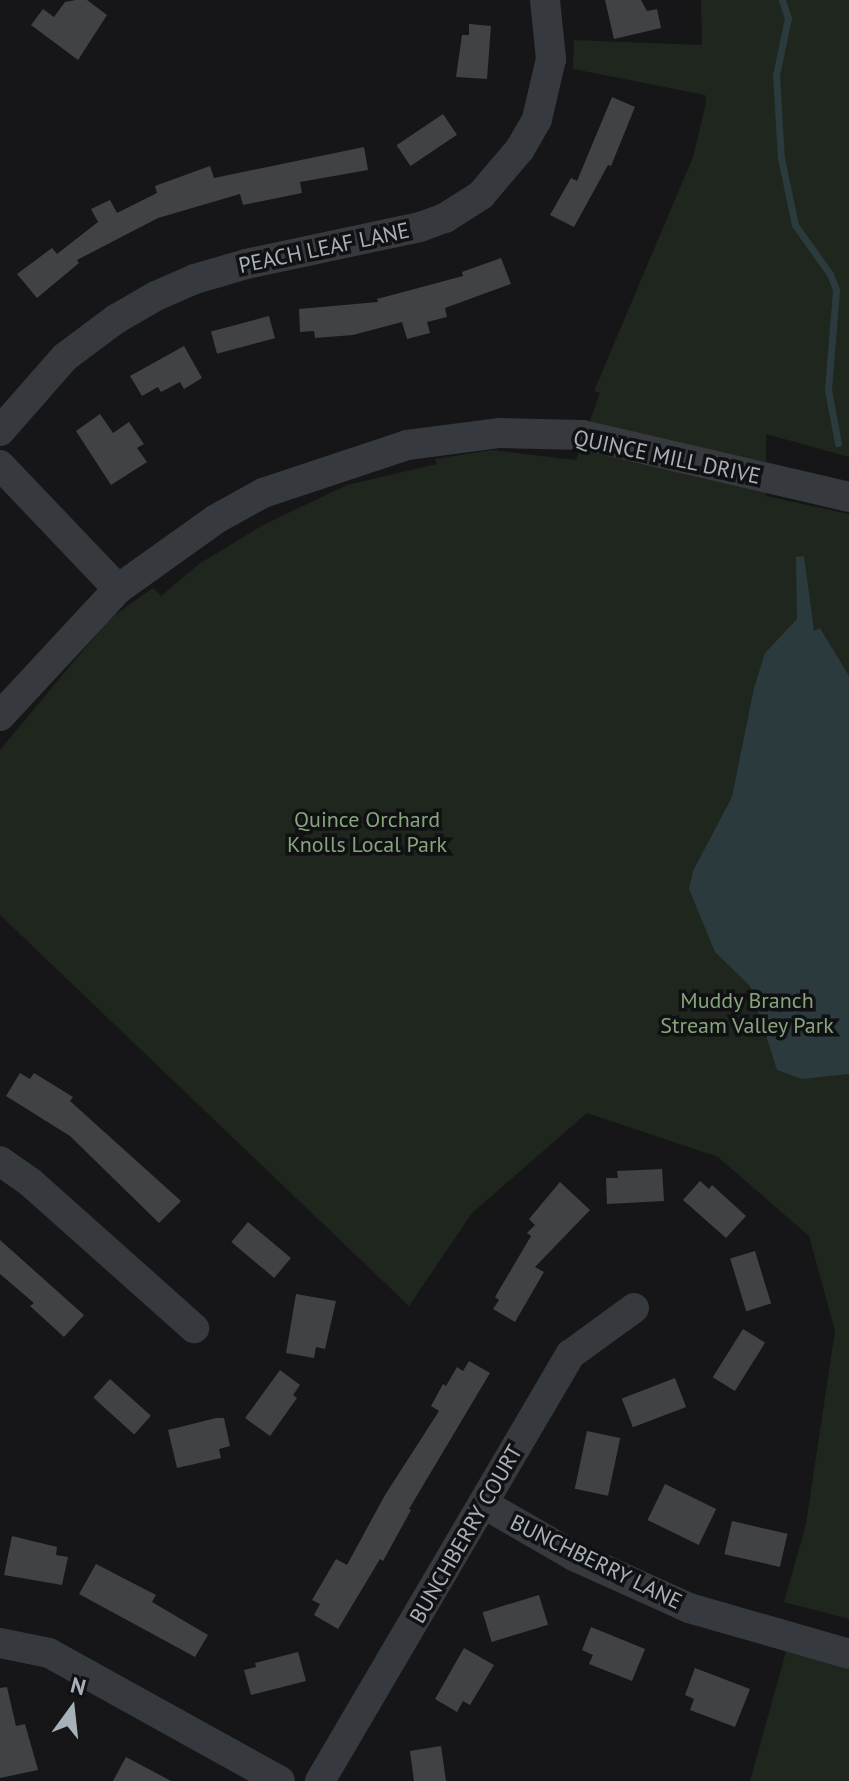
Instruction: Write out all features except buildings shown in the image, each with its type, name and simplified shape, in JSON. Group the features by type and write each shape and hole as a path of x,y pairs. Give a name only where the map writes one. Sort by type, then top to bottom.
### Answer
{"street":[{"name":"PEACH LEAF LANE","path":"0,431 65,357 116,319 156,296 195,279 246,264 420,227 445,218 481,195 520,149 537,119 551,59 545,0"},
{"name":"QUINCE MILL DRIVE","path":"0,716 118,589 216,519 263,493 416,444 500,433 583,435 849,497"},
{"path":"0,465 118,589"},
{"path":"0,1161 30,1182 194,1328"},
{"name":"BUNCHBERRY COURT","path":"320,1781 571,1354 634,1308"},
{"name":"BUNCHBERRY LANE","path":"484,1504 574,1556 689,1608 849,1654"},
{"path":"0,1643 49,1653 280,1781"}],"green space":[{"name":"Quince Orchard Knolls Local Park","path":"701,0 849,0 849,457 766,434 766,496 849,514 849,1619 784,1602 806,1524 835,1331 809,1236 718,1157 587,1113 472,1213 409,1306 0,915 0,750 109,619 153,588 161,596 199,564 263,525 347,485 437,464 435,459 492,450 576,460 600,393 594,391 693,157 706,103 705,95 573,69 574,40 702,45"},
{"path":"790,1637 849,1654 849,1781 750,1781"}],"shaded area":[{"path":"804,556 814,631 820,628 849,676 849,1074 802,1079 777,1070 750,986 715,952 689,889 693,871 732,797 754,688 765,653 797,619 796,557"}],"waterway":[{"path":"782,0 788,18 776,75 781,158 795,225 830,274 836,290 828,390 838,443"}],"park label":[{"name":"Muddy Branch Stream Valley Park","path":"747,1012"}]}
